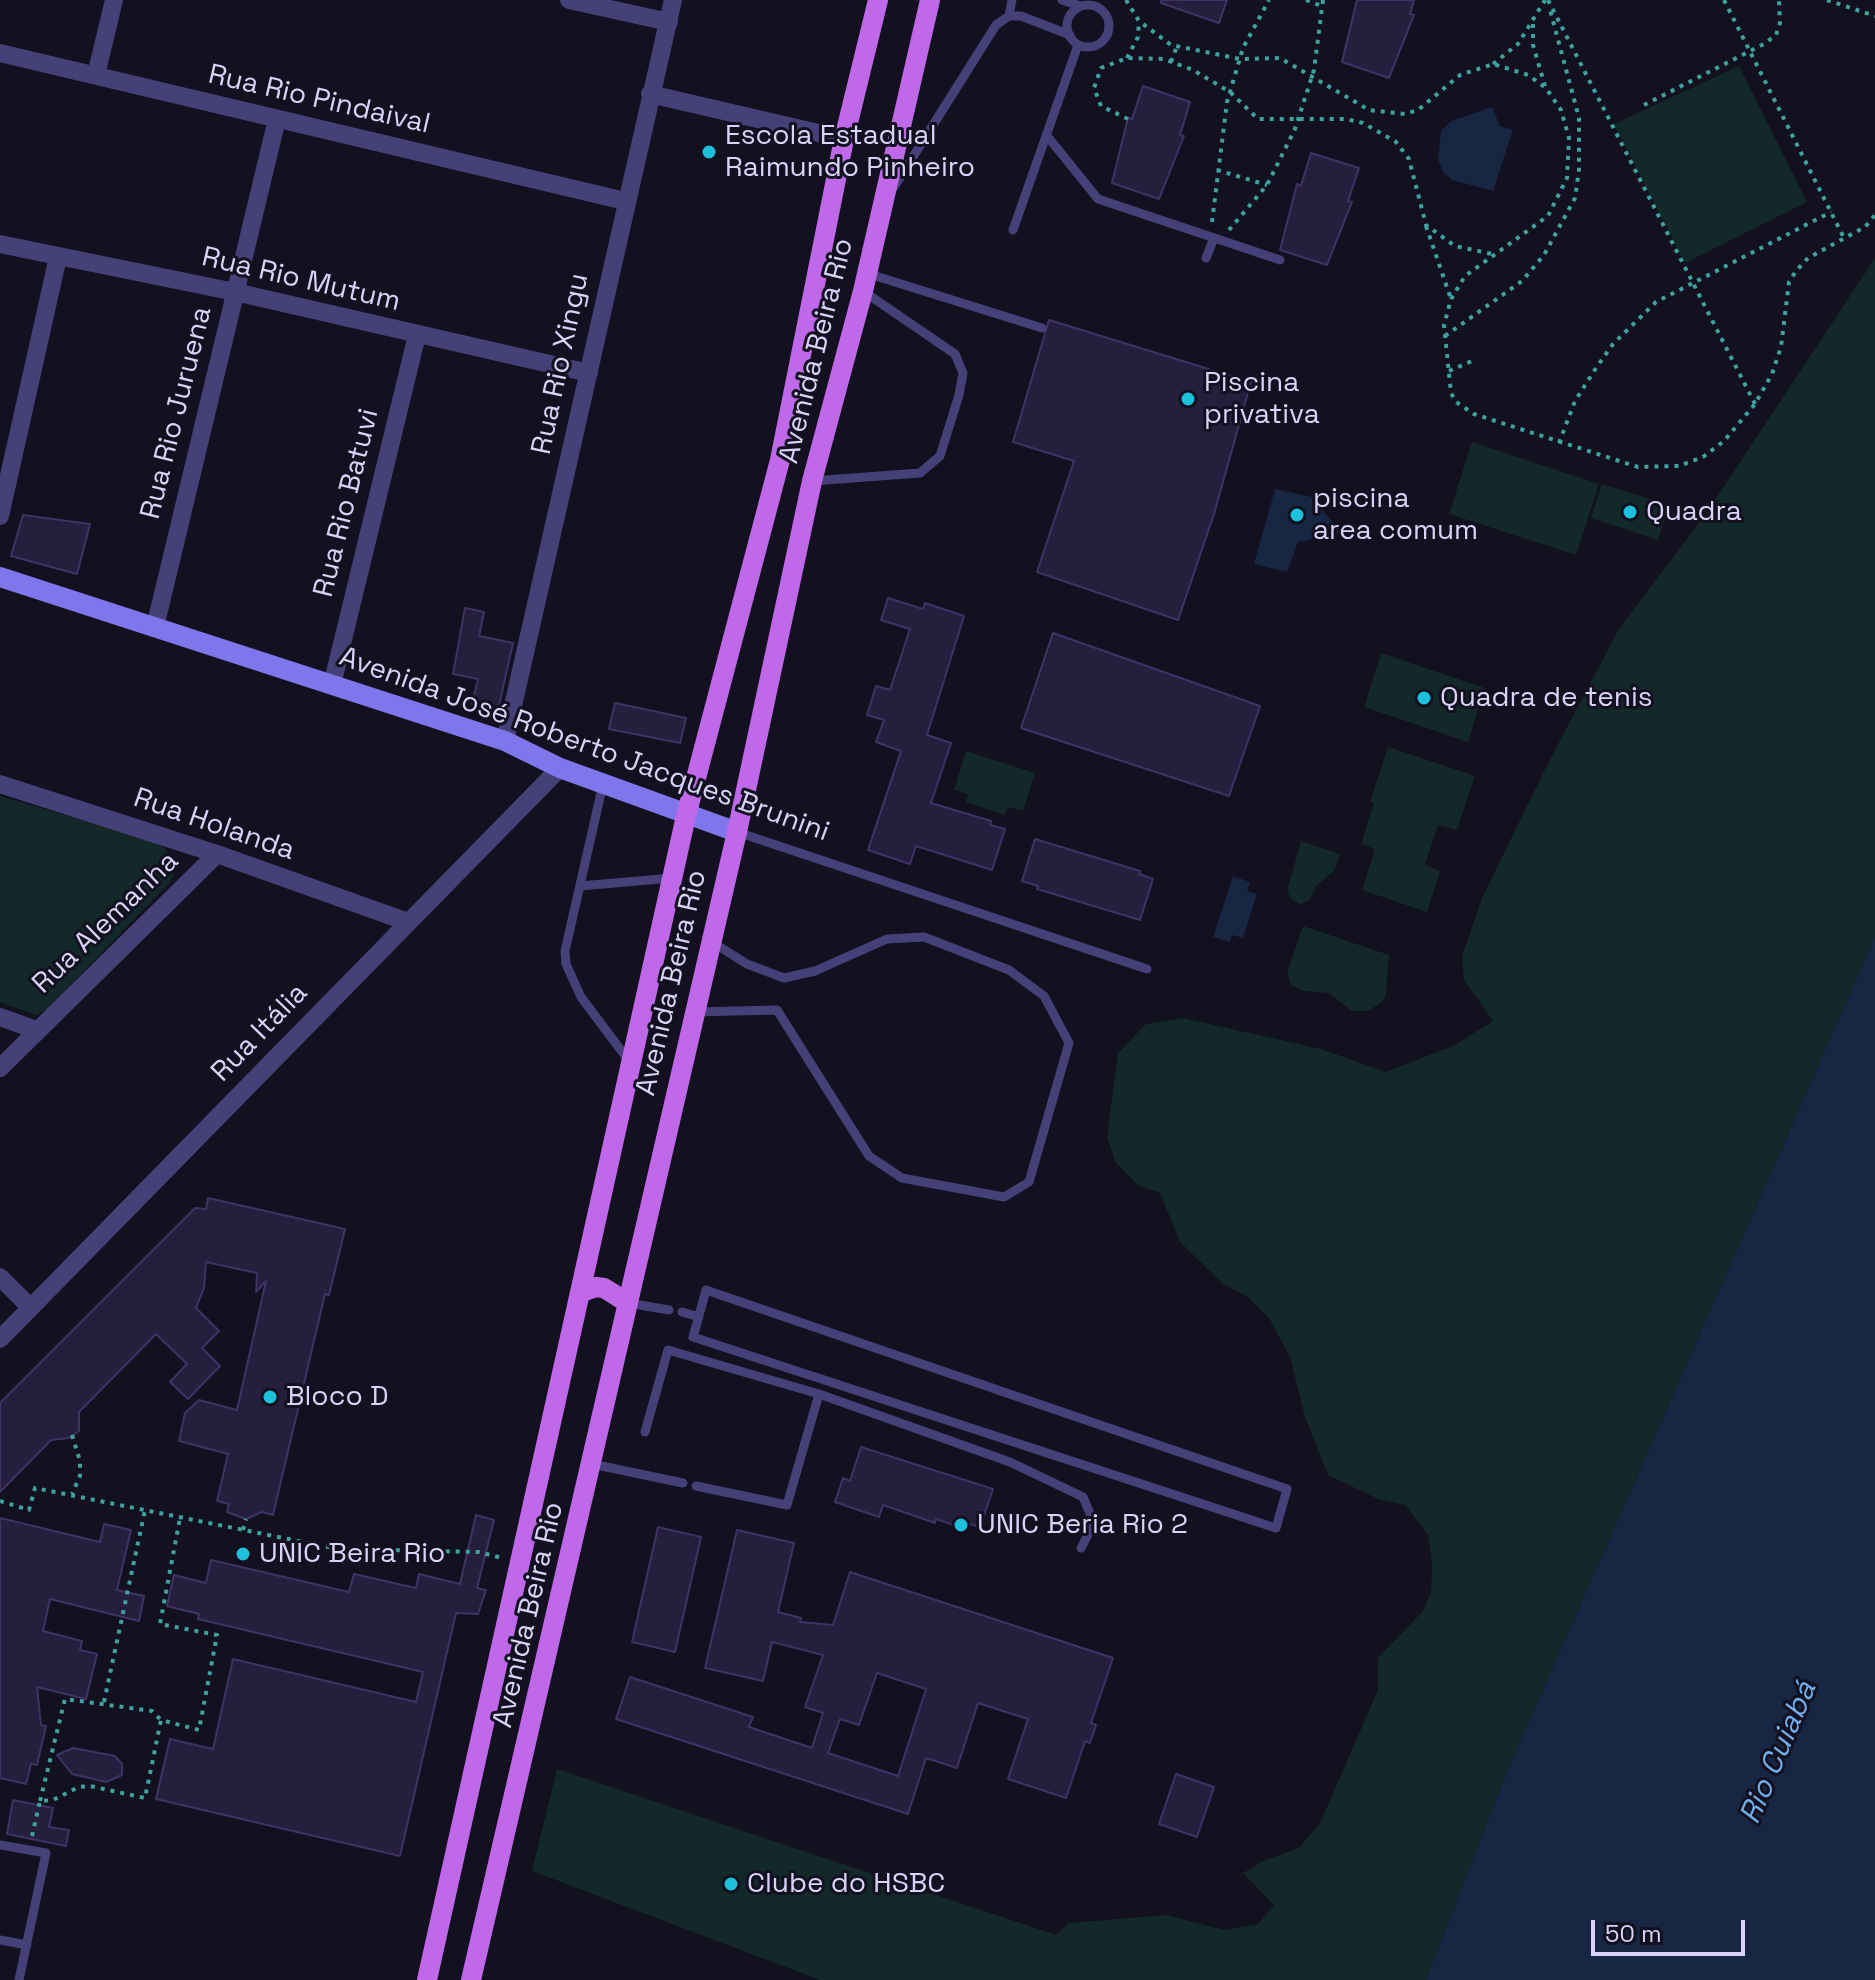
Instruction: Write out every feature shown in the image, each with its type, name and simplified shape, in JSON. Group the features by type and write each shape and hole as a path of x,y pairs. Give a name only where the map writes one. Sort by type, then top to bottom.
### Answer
{"main road":[{"name":"Avenida Beira Rio","path":"427,1980 686,816 780,460 844,139 878,0"},
{"name":"Avenida Beira Rio","path":"471,1980 737,832 812,481 864,282 930,0"},
{"path":"780,460 792,481 799,485 812,481"},
{"name":"Avenida José Roberto Jacques Brunini","path":"0,577 505,741 560,768 737,832"},
{"path":"580,1293 596,1287 604,1288 628,1303"}],"street":[{"path":"96,75 114,0"},
{"path":"569,0 669,22"},
{"name":"Rua Rio Xingu","path":"505,741 673,0"},
{"name":"Rua Rio Pindaival","path":"0,53 625,201"},
{"path":"650,94 844,139"},
{"name":"Rua Rio Juruena","path":"155,627 277,119"},
{"name":"Rua Rio Mutum","path":"0,244 235,292 589,373"},
{"path":"0,516 58,257"},
{"name":"Rua Rio Batuvi","path":"332,685 417,335"},
{"name":"Rua Itália","path":"0,1339 560,768"},
{"name":"Rua Holanda","path":"0,784 217,854 408,922"},
{"name":"Rua Alemanha","path":"0,1068 217,854"},
{"path":"0,1017 36,1030"},
{"path":"0,1277 30,1307"}],"lane":[{"path":"1009,16 1012,0"},
{"path":"1062,0 1080,6 1094,3 1105,13 1108,33 1093,46 1078,45 1070,35 1068,22 1080,6"},
{"path":"883,203 996,25 1009,16 1021,16 1070,35"},
{"path":"1013,230 1078,45"},
{"path":"1048,137 1098,199 1280,260"},
{"path":"1206,258 1215,238"},
{"path":"864,282 1042,328"},
{"path":"812,481 920,473 940,456 959,395 963,373 955,354 864,282"},
{"path":"603,784 565,951 566,964 581,997 631,1064"},
{"name":"Avenida José Roberto Jacques Brunini","path":"737,832 1147,969"},
{"path":"580,886 672,878"},
{"path":"694,1012 777,1010 869,1156 902,1178 1004,1197 1029,1182 1069,1043 1044,996 1009,970 924,937 887,939 815,971 784,978 747,964 711,941"},
{"path":"706,1290 1287,1489 1276,1528 693,1337 699,1317 706,1290"},
{"path":"628,1303 669,1310"},
{"path":"682,1312 699,1317"},
{"path":"645,1432 668,1350 819,1394 1010,1462 1083,1497 1094,1523 1081,1548"},
{"path":"696,1486 787,1505 819,1394"},
{"path":"592,1464 683,1483"},
{"path":"0,1845 46,1853 19,1980"},
{"path":"0,1940 27,1945"}],"path":[{"path":"1126,0 1139,21 1177,46 1240,59 1280,58 1369,110 1405,114 1418,110 1460,75 1493,64 1518,44 1547,0"},
{"path":"1215,238 1217,170 1230,92 1240,59 1269,0"},
{"path":"1215,238 1267,185 1297,120 1312,76 1323,3 1306,0"},
{"path":"1547,0 1755,404"},
{"path":"1445,336 1522,281 1544,255 1575,198 1579,170 1579,118 1547,0"},
{"path":"1724,0 1844,238"},
{"path":"1644,105 1750,52 1776,35 1781,13 1779,0"},
{"path":"1827,0 1875,16"},
{"path":"1127,58 1138,37 1139,21"},
{"path":"1533,23 1533,45 1546,88 1561,110 1569,138 1567,178 1548,216 1465,276 1445,312 1451,393 1462,408 1638,467 1679,466 1703,457 1724,441 1755,404 1772,374 1781,347 1789,282 1808,258 1865,227 1875,215"},
{"path":"1171,62 1177,46"},
{"path":"1128,119 1101,106 1094,88 1101,68 1127,58 1171,62 1230,92 1258,119 1346,119 1380,130 1396,142 1409,159 1426,225 1451,299"},
{"path":"1493,64 1528,75 1546,88"},
{"path":"1217,170 1267,185"},
{"path":"1559,443 1575,401 1613,344 1656,302 1831,212"},
{"path":"1426,225 1455,246 1493,254"},
{"path":"1449,371 1472,361"},
{"path":"71,1494 80,1476 72,1435"},
{"path":"0,1501 29,1510 35,1488 338,1549 479,1552 520,1562"},
{"path":"104,1702 145,1510"},
{"path":"29,1850 65,1699 152,1711 161,1720 199,1730 217,1635 160,1624 180,1517"},
{"path":"243,1530 246,1519"},
{"path":"40,1801 90,1786 145,1798 161,1720"}],"green space":[{"path":"1739,66 1807,202 1685,263 1614,124"},
{"path":"1875,258 1875,937 1508,1769 1426,1980 820,1980 532,1871 557,1769 1056,1935 1069,1923 1166,1915 1224,1930 1258,1924 1274,1905 1243,1873 1263,1861 1299,1848 1320,1823 1378,1690 1378,1658 1423,1611 1431,1592 1432,1562 1428,1535 1405,1505 1378,1499 1328,1475 1305,1417 1290,1357 1269,1318 1248,1297 1223,1284 1180,1242 1160,1193 1138,1185 1116,1163 1107,1137 1118,1053 1146,1024 1183,1018 1321,1049 1386,1072 1455,1045 1493,1021 1464,980 1462,956 1482,898 1547,765 1619,629 1705,515"},
{"path":"1472,442 1599,484 1576,555 1449,514"},
{"name":"Quadra","path":"1602,484 1669,505 1658,540 1591,518"},
{"name":"Quadra de tenis","path":"1381,653 1485,688 1468,742 1364,707"},
{"path":"1388,747 1475,776 1457,830 1438,825 1425,865 1440,871 1427,912 1362,890 1375,849 1361,844 1374,803 1370,801"},
{"path":"966,751 1035,773 1023,811 1008,807 1004,815 966,802 968,794 954,790"},
{"path":"0,796 160,843 179,865 170,882 49,1008 36,1015 0,1002"},
{"path":"1301,841 1340,854 1334,871 1316,886 1310,900 1301,904 1292,900 1287,891"},
{"path":"1303,926 1389,955 1386,995 1382,1002 1368,1011 1352,1011 1329,993 1304,991 1291,985 1287,973"}],"water":[{"path":"1492,107 1500,126 1513,130 1493,191 1452,180 1443,172 1438,159 1441,131 1451,121"},
{"name":"piscina area comum","path":"1275,489 1312,497 1341,533 1298,542 1287,572 1254,564"},
{"path":"1233,876 1250,882 1247,891 1257,894 1243,938 1232,935 1230,942 1213,937"},
{"name":"Rio Cuiabá","path":"1875,937 1875,1980 1426,1980 1508,1769"}],"building":[{"path":"1161,0 1227,0 1219,23 1161,3"},
{"path":"1357,0 1414,0 1410,14 1414,15 1389,78 1342,62"},
{"path":"1143,86 1190,102 1180,135 1184,136 1159,199 1112,183 1128,118 1132,119"},
{"path":"1311,153 1359,168 1348,201 1352,202 1327,265 1280,250 1297,184 1301,186"},
{"path":"1049,320 1251,382 1214,514 1178,620 1037,572 1074,461 1013,442"},
{"path":"23,515 90,524 77,574 11,556"},
{"path":"888,598 923,609 925,603 964,616 927,735 951,743 931,803 991,821 990,825 1005,829 992,870 916,846 910,864 868,850 901,751 876,742 884,720 867,715 876,686 890,690 910,629 881,620"},
{"path":"465,608 484,612 479,636 513,643 498,710 472,704 478,679 453,674"},
{"path":"1053,633 1260,706 1229,796 1021,728"},
{"path":"615,703 686,718 680,743 609,729"},
{"path":"1035,839 1140,871 1139,874 1153,879 1140,920 1037,889 1038,886 1022,881"},
{"path":"208,1198 345,1229 329,1295 325,1294 273,1515 262,1512 246,1519 227,1512 229,1504 217,1501 228,1454 179,1441 185,1413 199,1400 237,1410 266,1281 256,1292 257,1273 206,1262 204,1288 196,1308 219,1331 202,1348 220,1366 188,1399 170,1382 187,1364 156,1334 79,1412 79,1431 69,1438 51,1440 0,1492 0,1403 195,1208 206,1209"},
{"path":"861,1447 993,1489 980,1527 967,1523 965,1529 936,1519 935,1523 883,1505 879,1517 835,1502 843,1478 850,1481"},
{"path":"476,1515 494,1520 477,1588 486,1590 478,1614 456,1613 400,1856 156,1799 170,1739 213,1749 233,1659 416,1702 423,1672 198,1619 199,1614 167,1606 174,1575 206,1583 211,1560 349,1592 354,1574 416,1588 419,1574 460,1584"},
{"path":"0,1518 100,1542 104,1524 131,1530 117,1590 144,1596 139,1621 50,1599 43,1631 82,1641 80,1650 97,1654 86,1699 37,1687 41,1725 46,1726 37,1765 31,1764 26,1784 0,1778"},
{"path":"658,1527 701,1537 675,1652 632,1642"},
{"path":"737,1530 794,1543 778,1612 801,1618 800,1622 833,1625 850,1572 1113,1658 1091,1723 1096,1725 1090,1743 1085,1741 1066,1798 1008,1779 1028,1719 978,1703 957,1768 926,1758 908,1814 616,1719 630,1677 753,1717 749,1727 812,1748 823,1713 805,1707 823,1655 772,1642 763,1681 705,1668","holes":["877,1673 926,1689 898,1776 828,1753 840,1719 859,1725"]},
{"path":"73,1748 115,1756 122,1764 122,1775 106,1782 72,1774 57,1755"},
{"path":"1176,1774 1214,1787 1197,1837 1159,1824"},
{"path":"13,1800 53,1808 49,1827 69,1830 66,1846 7,1834"}],"place":[{"name":"Escola Estadual Raimundo Pinheiro","path":"709,152"},
{"name":"Piscina privativa","path":"1188,399"},
{"name":"Quadra","path":"1630,512"},
{"name":"piscina area comum","path":"1297,515"},
{"name":"Quadra de tenis","path":"1424,698"},
{"name":"Bloco D","path":"270,1397"},
{"name":"UNIC Beria Rio 2","path":"961,1525"},
{"name":"UNIC Beira Rio","path":"243,1554"},
{"name":"Clube do HSBC","path":"731,1884"}]}
